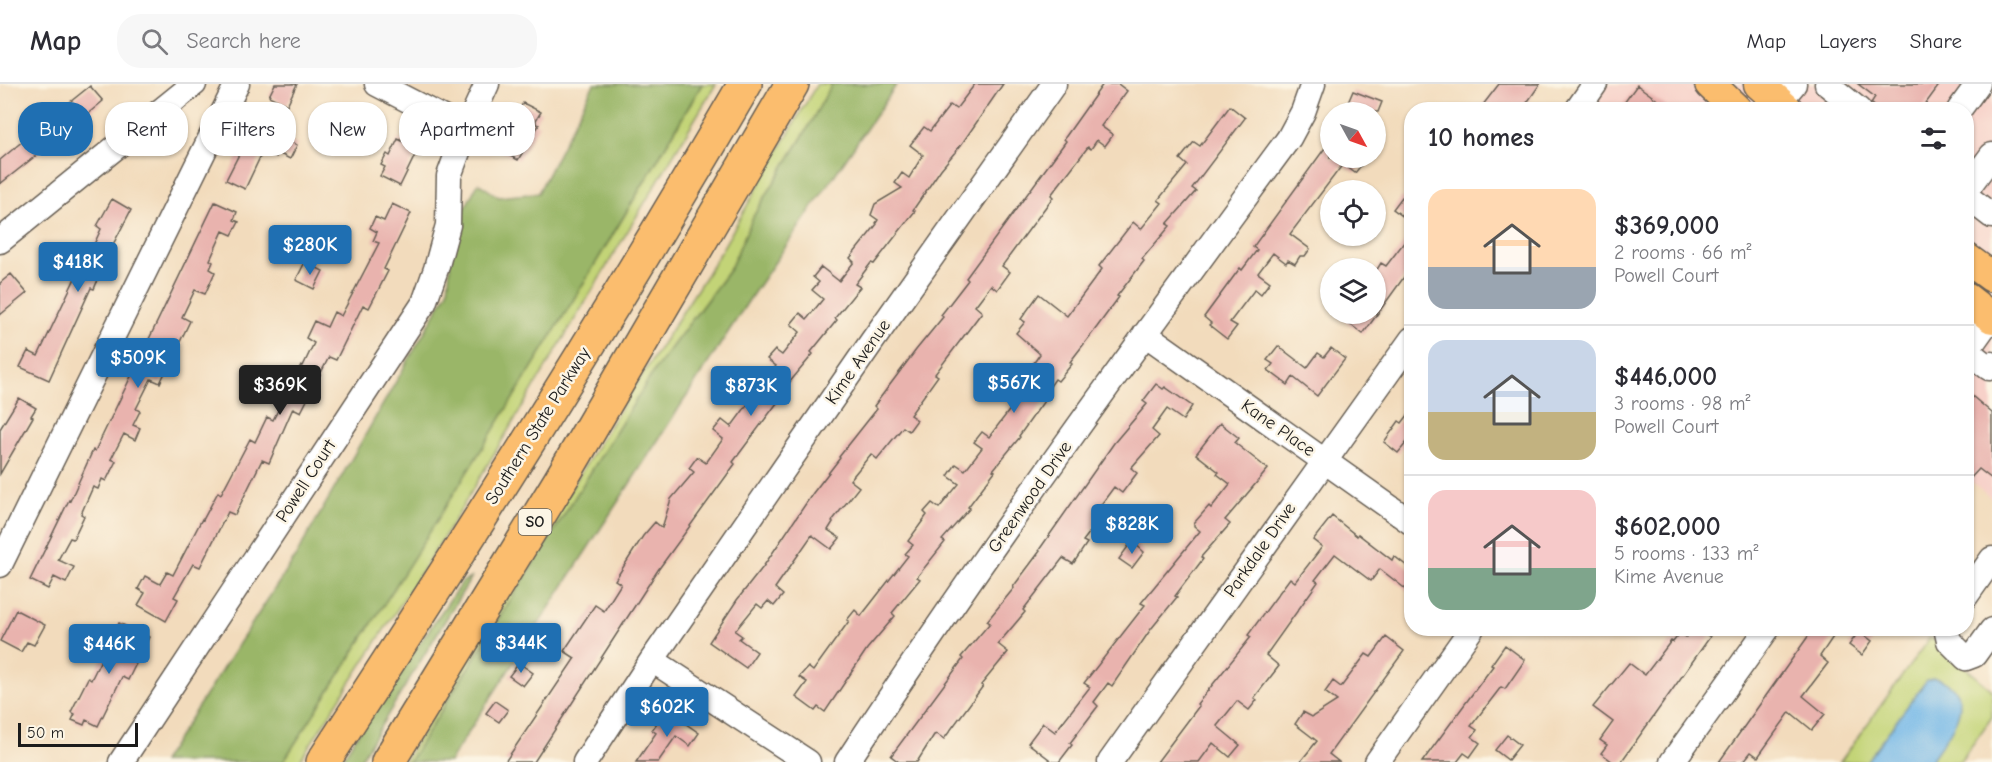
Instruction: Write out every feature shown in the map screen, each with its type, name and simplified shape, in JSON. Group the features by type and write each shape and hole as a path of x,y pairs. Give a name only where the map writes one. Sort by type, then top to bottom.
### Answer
{"highway":[{"name":"Southern State Parkway","path":"323,762 521,454 746,84"},
{"name":"SO","path":"388,762 566,471 792,84"}],"main road":[{"path":"1710,84 1729,102"},
{"path":"1974,264 1992,277"},
{"path":"1974,304 1992,318"}],"street":[{"path":"0,240 194,84"},
{"path":"0,565 237,84"},
{"path":"377,84 412,102"},
{"name":"Powell Court","path":"479,102 487,84"},
{"name":"Kime Avenue","path":"585,762 652,660 866,349 1054,84"},
{"name":"Greenwood Drive","path":"847,762 894,690 1145,334 1289,138 1303,112 1313,84"},
{"path":"1582,102 1594,84"},
{"path":"1827,84 1849,102"},
{"path":"1965,102 1978,84"},
{"path":"1974,179 1992,155"},
{"name":"Powell Court","path":"121,762 424,303 448,225 449,176 456,156"},
{"path":"1974,202 1992,216"},
{"path":"1974,340 1992,318"},
{"name":"Kane Place","path":"1145,334 1404,517"},
{"name":"Parkdale Drive","path":"1110,762 1404,350"},
{"path":"1974,352 1991,368"},
{"path":"1974,585 1992,560"},
{"path":"1948,636 1949,641 1966,658 1974,655 1992,630"},
{"path":"1377,762 1466,636"},
{"path":"1672,762 1762,636"},
{"path":"652,660 808,762"}],"shaded area":[{"path":"1603,84 1992,84 1992,499 1974,484 1974,102 1593,102"}],"green space":[{"path":"594,84 702,84 496,426 283,762 162,762 294,559 448,291 453,231 478,183 499,197 538,193"},
{"path":"702,84 716,84 449,529 299,762 283,762 496,426"},
{"path":"817,84 832,84 754,215 730,269 656,368 409,762 404,762 607,430 714,263"},
{"path":"832,84 897,84 751,297 449,762 409,762 656,368 730,269 754,215"},
{"path":"471,578 359,762 340,762 369,716 462,582"},
{"path":"1930,637 1992,690 1992,717 1960,762 1840,762"}],"water":[{"path":"1934,678 1943,680 1951,686 1958,694 1960,704 1959,714 1949,735 1930,762 1866,762 1926,681"}],"building":[{"path":"275,84 297,84 288,102 281,102 269,96"},
{"path":"975,84 1003,84 961,145 941,169 913,210 915,211 874,264 871,263 855,284 860,287 811,352 813,354 784,389 786,391 733,462 735,464 658,570 534,762 505,762 575,658 564,651 595,605 604,611 621,584 615,580 643,536 655,522 662,528 671,499 694,472 689,468 697,457 706,463 723,439 713,431 722,420 731,427 776,366 767,359 775,350 782,355 800,332 791,324 800,313 807,319 823,299 812,290 819,282 813,277 821,267 839,281 854,262 850,258 877,224 878,220 871,215 875,204 902,188 895,183 902,173 909,178 923,155 910,145 924,127 930,131 950,105 956,109"},
{"path":"1103,84 1118,84 1127,91 1101,126 1113,135 1105,146 1097,140 1091,149 1088,147 1051,195 1053,197 1002,266 1010,272 997,290 991,285 975,306 982,312 935,374 938,376 910,415 917,420 909,431 903,427 877,459 871,454 850,480 859,487 832,521 828,530 840,538 831,549 812,535 775,588 783,595 774,606 768,601 762,608 757,604 735,631 742,636 739,639 757,652 746,668 709,642 813,493 877,409 874,406 943,317 941,315 968,280 966,278 1066,141 1064,139"},
{"path":"1499,84 1540,84 1528,102 1485,102"},
{"path":"1858,84 1940,84 1927,102 1872,102 1875,97"},
{"path":"1637,85 1660,102 1625,102"},
{"path":"90,86 103,101 93,109 93,102 70,102"},
{"path":"1353,91 1382,102 1348,102"},
{"path":"1230,106 1245,118 1192,188 1196,191 1167,224 1170,226 1142,259 1144,261 1117,296 1119,297 1070,362 1072,364 1058,381 1055,379 1041,399 1044,401 1020,437 993,470 995,471 968,507 970,508 942,540 945,542 917,577 920,579 892,613 895,616 867,649 825,712 818,707 815,711 796,697 807,682 799,677 808,667 813,671 855,610 861,616 908,556 905,554 913,545 908,541 927,515 924,512 932,503 939,508 959,484 948,476 956,464 965,470 982,448 974,442 982,432 989,437 1018,399 1012,394 1040,354 1016,333 1025,322 1021,319 1039,294 1067,316 1102,269 1099,266 1133,222 1141,229 1162,203 1158,200 1187,165 1180,159 1194,142 1200,146"},
{"path":"535,109 541,112 536,120 536,124 539,125 535,132"},
{"path":"398,139 399,156 415,156 400,186 380,176 385,167 381,165 387,154 390,156"},
{"path":"18,145 18,156 35,156 0,184 0,160"},
{"path":"1320,155 1320,168 1340,168 1331,180 1320,180 1320,194 1290,234 1310,249 1305,256 1300,256 1295,264 1288,260 1286,263 1273,253 1258,273 1270,282 1261,294 1255,289 1230,322 1237,326 1227,339 1209,325 1211,323 1204,317 1240,268 1242,270 1257,250 1253,247"},
{"path":"238,156 261,156 245,189 226,180"},
{"path":"1348,168 1359,168 1355,173"},
{"path":"1402,197 1404,198 1404,217 1393,209"},
{"path":"112,199 131,210 106,258 94,289 91,288 49,380 20,367 28,351 38,356 78,272 80,273 91,251 101,229 97,226"},
{"path":"215,202 237,212 234,220 239,222 232,235 223,231 210,260 213,262 210,269 215,272 205,294 195,290 182,317 190,321 160,383 151,379 136,409 140,411 133,425 140,428 135,440 124,434 111,459 116,461 106,481 102,479 98,489 93,487 81,514 84,516 73,539 70,538 58,560 74,567 66,583 54,577 48,589 30,580"},
{"path":"392,204 411,213 384,269 388,271 369,308 363,305 336,360 329,357 301,412 293,408 269,463 262,460 235,515 228,512 200,567 193,564 174,597 178,599 166,621 138,605 145,593 138,589 145,576 160,584 167,572 173,575 202,519 218,492 221,494 250,439 255,442 267,417 273,420 314,343 306,338 314,321 327,327 334,312 341,316 379,243 373,241 377,232 370,228 375,217 384,221"},
{"path":"1404,242 1404,277 1386,302 1386,266"},
{"path":"305,262 323,271 314,289 296,280"},
{"path":"11,274 27,293 0,315 0,283"},
{"path":"1350,324 1370,324 1363,334"},
{"path":"1278,346 1307,368 1318,353 1324,357 1331,348 1345,359 1317,396 1293,377 1288,385 1268,370 1273,364 1267,360"},
{"path":"1156,384 1163,389 1165,387 1192,406 1183,420 1167,409 1152,430 1159,436 1131,468 1137,473 1122,493 1114,487 1097,510 1103,515 1083,541 1087,543 1073,564 1063,558 1023,610 1025,612 998,644 1008,652 981,685 983,686 944,739 937,734 934,735 917,762 899,762 891,756 963,659 961,657 990,623 987,621 1014,588 1114,443 1147,404 1143,401"},
{"path":"19,398 36,408 0,474 0,429"},
{"path":"1974,398 1992,413 1992,479 1979,469 1974,474"},
{"path":"1404,420 1404,446 1398,453 1384,442 1399,421 1402,423"},
{"path":"1220,423 1239,438 1235,443 1268,469 1225,520 1230,524 1201,557 1203,559 1175,596 1177,597 1151,629 1112,686 1108,683 1094,702 1098,706 1070,743 1072,745 1059,762 1053,762 1028,743 1043,723 1055,732 1090,687 1084,683 1145,605 1141,603 1200,531 1194,523 1209,506 1211,508 1230,484 1196,454"},
{"path":"1137,506 1146,515 1133,532 1122,523"},
{"path":"1332,516 1392,560 1394,556 1404,564 1404,588 1380,569 1371,581 1335,554 1315,580 1318,582 1266,655 1279,666 1254,698 1257,700 1249,710 1237,701 1217,726 1240,745 1230,757 1213,743 1199,762 1157,762 1199,706 1197,704 1251,637 1248,635 1290,578 1295,582 1322,547 1313,540"},
{"path":"1132,541 1144,552 1132,568 1119,559"},
{"path":"16,610 45,625 34,645 27,642 21,652 0,641"},
{"path":"119,623 149,637 128,680 122,677 98,726 86,720 84,725 72,720 75,714 71,712 88,678 91,680"},
{"path":"548,629 560,638 549,651 538,641"},
{"path":"1678,636 1710,637 1621,762 1613,762 1601,753 1607,745 1600,740 1613,722 1593,707 1629,663 1645,675 1671,641 1673,642"},
{"path":"1808,636 1834,636 1820,656 1828,663 1803,696 1825,714 1812,730 1790,712 1758,757 1751,752 1743,762 1719,762"},
{"path":"1855,636 1866,636 1872,641 1862,655 1849,645"},
{"path":"1386,637 1404,651 1329,754 1339,762 1300,762 1317,741 1295,724 1303,712 1312,717 1337,701 1325,692 1333,681 1341,687 1366,654 1371,657"},
{"path":"1505,645 1525,660 1505,689 1501,687 1471,726 1477,730 1472,737 1480,743 1470,757 1464,753 1457,762 1422,762 1493,666 1491,665"},
{"path":"519,663 533,673 523,686 509,676"},
{"path":"495,701 508,710 499,722 486,713"},
{"path":"663,714 670,719 673,715 699,733 690,746 676,736 658,762 636,762 656,733 652,730"},
{"path":"1507,735 1520,745 1508,760 1495,750"}]}
